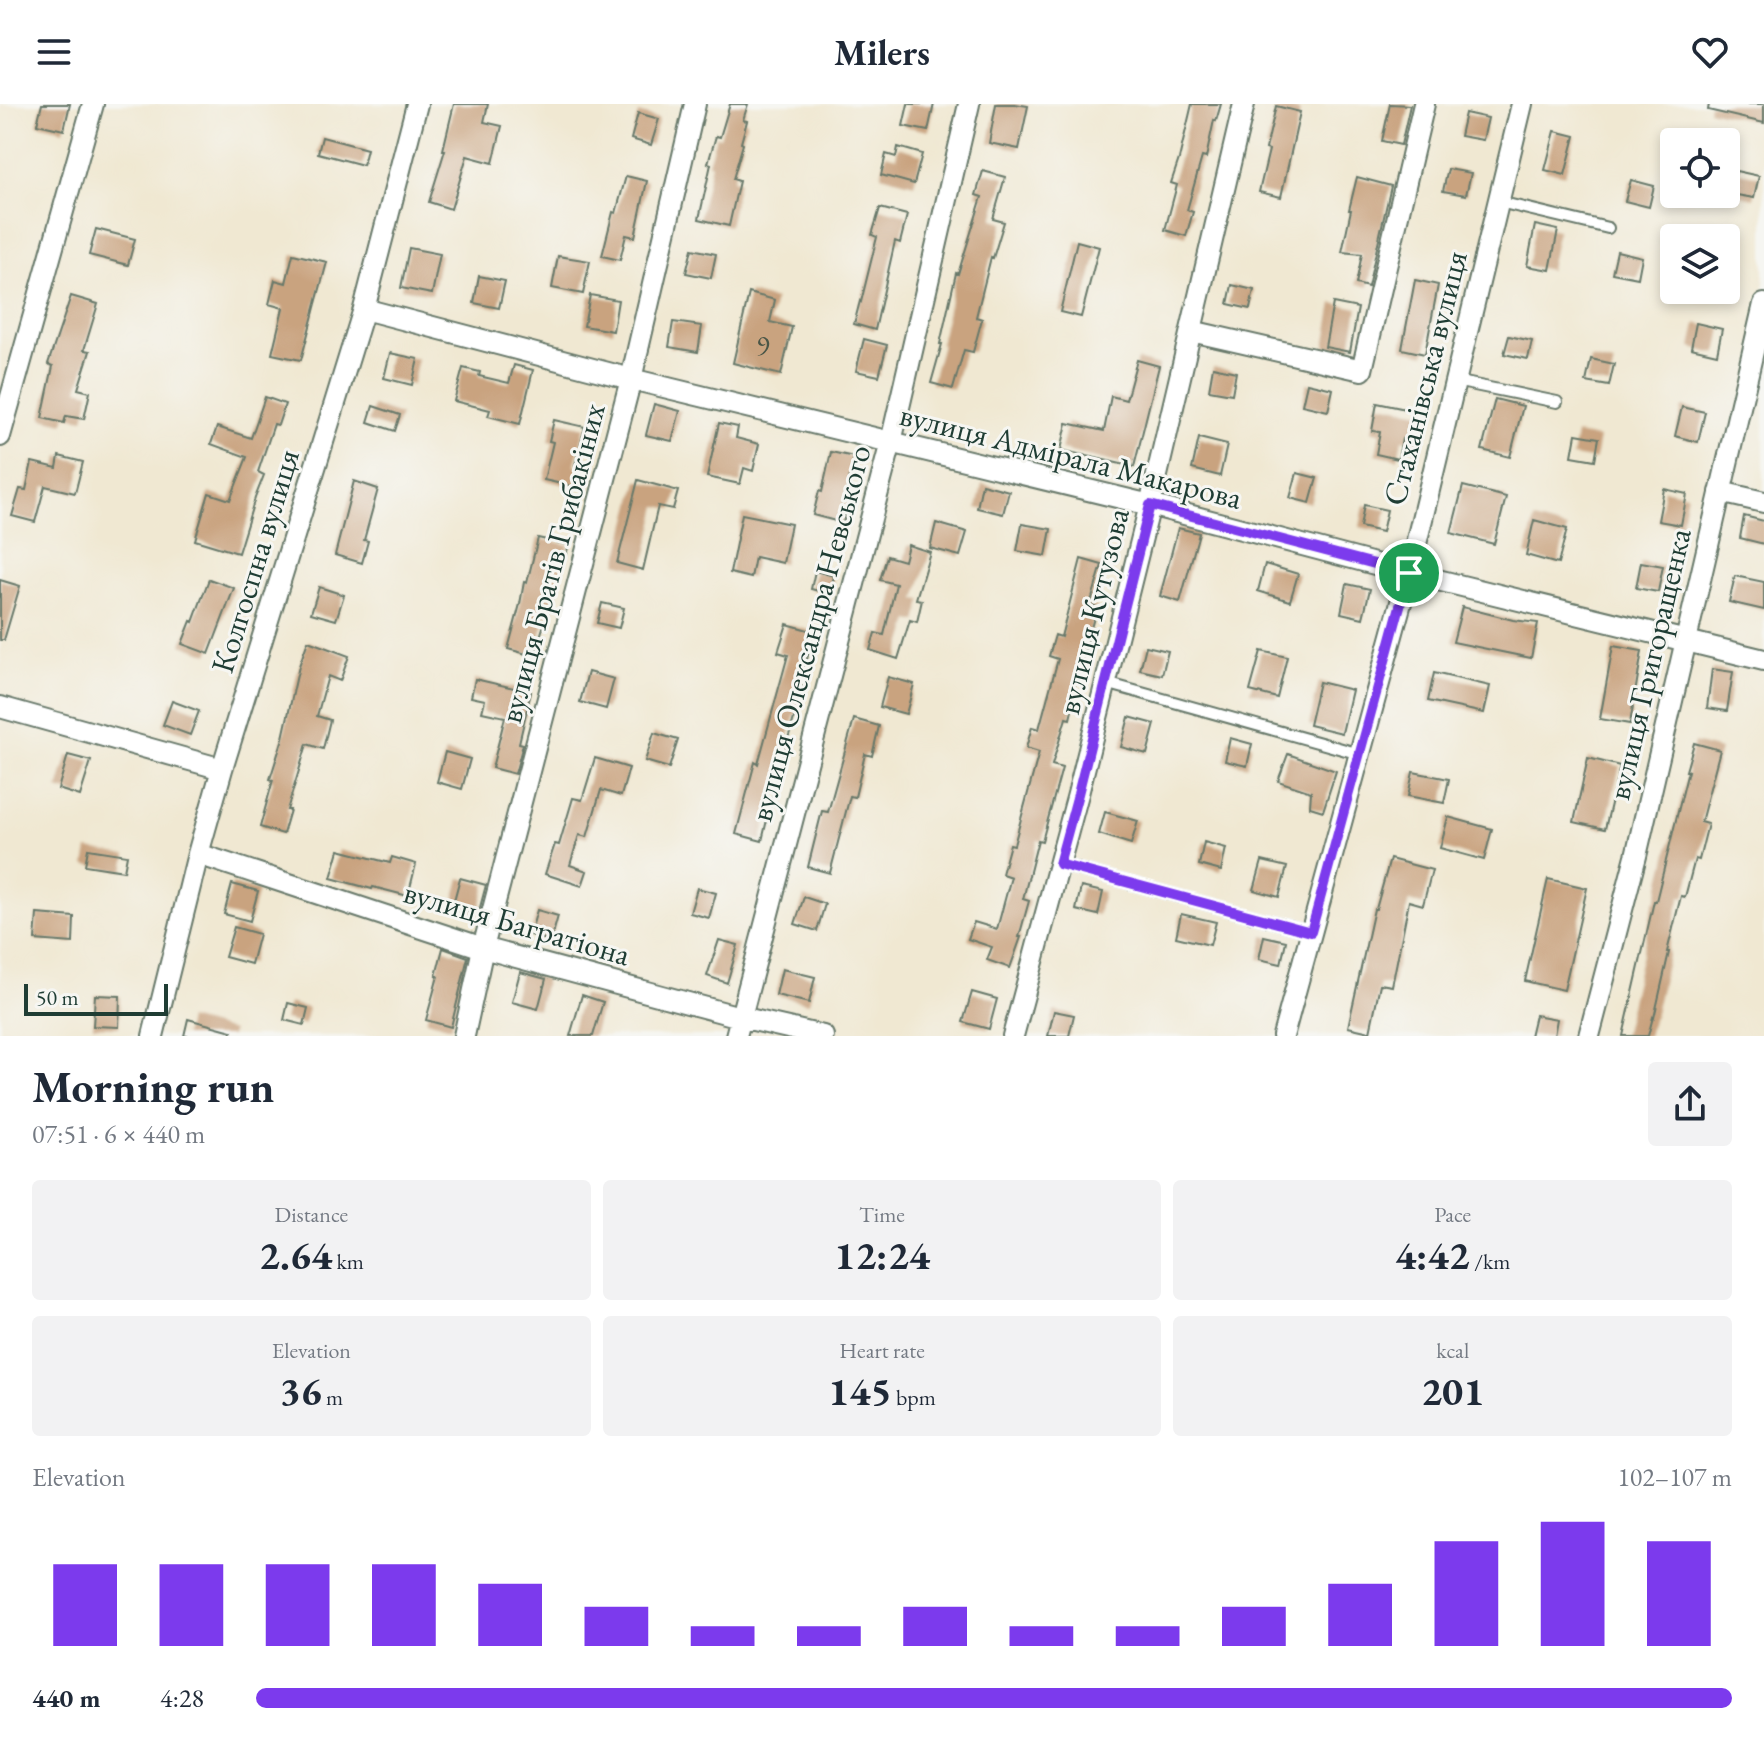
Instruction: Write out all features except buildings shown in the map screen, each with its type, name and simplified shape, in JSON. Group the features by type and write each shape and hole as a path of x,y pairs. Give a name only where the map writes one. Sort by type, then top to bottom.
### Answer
{"street":[{"path":"0,436 93,104"},
{"name":"Колгоспна вулиця","path":"153,1036 222,769 364,309 417,104"},
{"name":"вулиця Братів Грибакіних","path":"464,1036 483,948 631,379 695,104"},
{"name":"вулиця Олександра Невського","path":"738,1026 891,442 969,104"},
{"name":"вулиця Кутузова","path":"1013,1036 1106,683 1244,104"},
{"path":"1191,331 1362,370 1424,104"},
{"name":"Стаханівська вулиця","path":"1283,1036 1409,573 1522,104"},
{"name":"вулиця Григоращенка","path":"1589,1036 1636,856 1720,492 1759,346 1764,304"},
{"name":"вулиця Адмірала Макарова","path":"364,309 631,379 1150,505 1409,573 1764,660"},
{"path":"1720,492 1764,502"},
{"path":"0,707 222,769"},
{"name":"вулиця Багратіона","path":"198,854 483,948 738,1026 823,1036"}],"lane":[{"path":"1499,202 1608,228"},
{"path":"1455,381 1557,402"},
{"path":"1106,683 1360,754"},
{"path":"1059,864 1311,932"}],"route":[{"path":"1150,505 1409,573 1311,932 1059,864 1150,505"}]}
